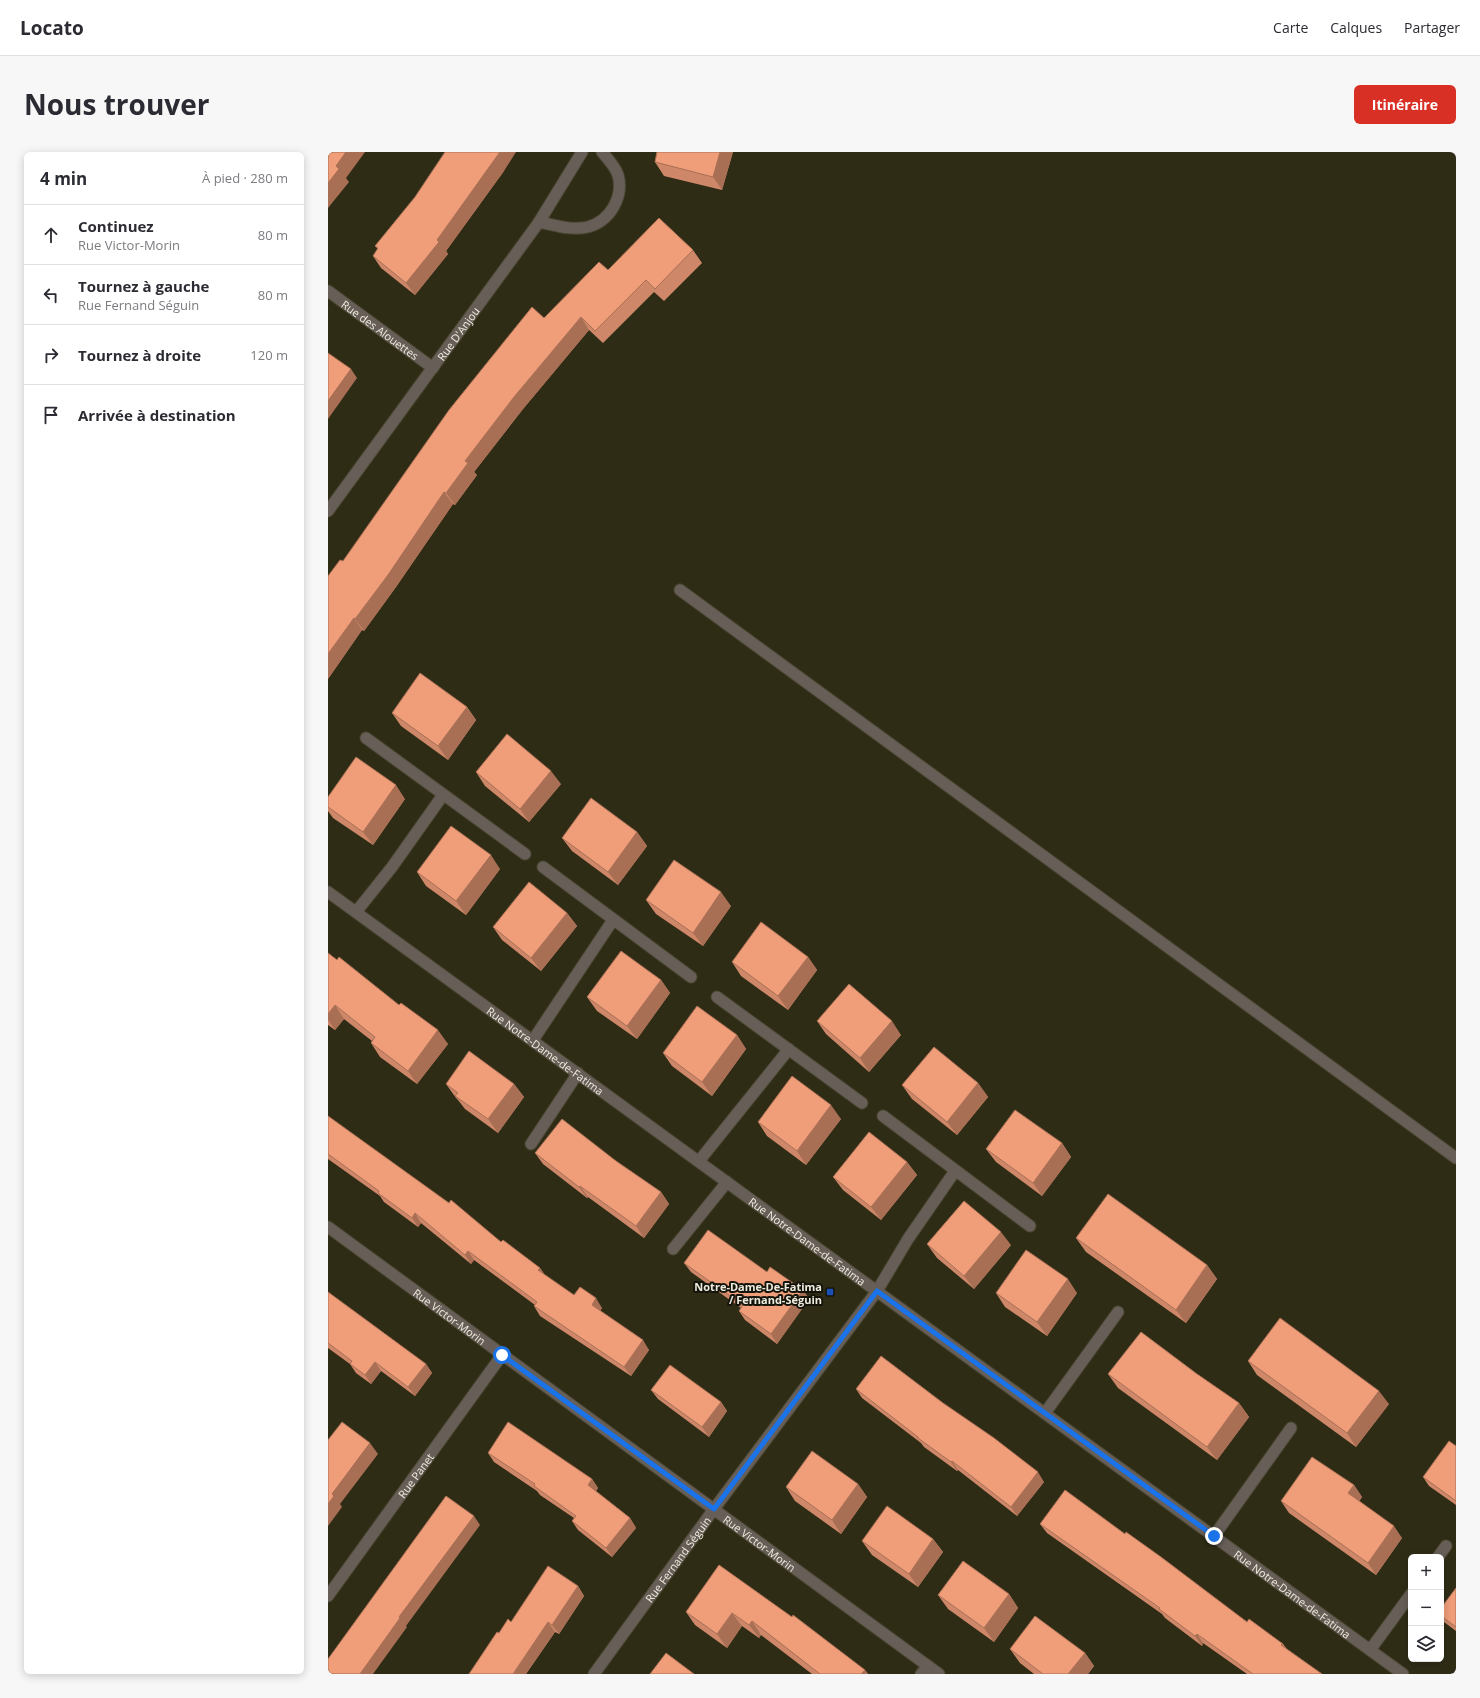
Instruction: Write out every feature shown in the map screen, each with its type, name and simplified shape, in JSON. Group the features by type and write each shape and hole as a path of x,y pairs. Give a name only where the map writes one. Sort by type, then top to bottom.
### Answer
{"street":[{"name":"Rue D'Anjou","path":"328,511 539,222 582,152"},
{"path":"539,222 578,228 590,226 601,221 610,213 618,198 619,182 615,167 602,152"},
{"name":"Rue des Alouettes","path":"328,291 433,368"},
{"path":"680,590 1456,1158"},
{"path":"366,738 525,854"},
{"path":"356,912 392,867 442,794"},
{"path":"544,867 691,977"},
{"name":"Rue Notre-Dame-de-Fatima","path":"328,892 1403,1674"},
{"path":"533,1040 613,920"},
{"path":"717,997 862,1103"},
{"path":"699,1161 789,1049"},
{"path":"531,1144 578,1073"},
{"path":"883,1116 1030,1226"},
{"name":"Rue Fernand Séguin","path":"594,1674 714,1509 877,1291 908,1239 955,1171"},
{"path":"673,1250 727,1182"},
{"name":"Rue Victor-Morin","path":"328,1227 714,1509 924,1670 939,1674"},
{"path":"1046,1413 1118,1312"},
{"name":"Rue Panet","path":"328,1596 502,1355"},
{"path":"1214,1536 1291,1428"},
{"path":"1440,1554 1446,1546"},
{"path":"1370,1650 1408,1598"}],"building":[{"path":"328,152 346,152 336,166 339,169 328,183"},
{"path":"445,152 500,152 437,240 439,242 406,283 373,256 378,248 375,246 415,197"},
{"path":"657,152 720,152 713,177 655,162"},
{"path":"659,218 693,250 655,289 646,280 595,331 581,317 514,397 465,461 468,463 446,493 444,492 388,575 328,654 328,576 340,560 343,561 449,410 532,307 544,318 599,262 608,270"},
{"path":"328,353 351,369 328,401"},
{"path":"420,673 467,707 438,746 392,713"},
{"path":"507,734 551,771 520,809 476,772"},
{"path":"356,757 396,785 363,832 328,807 328,797"},
{"path":"591,798 637,832 608,872 562,838"},
{"path":"451,826 491,855 456,901 417,872"},
{"path":"674,860 721,892 693,933 646,900"},
{"path":"529,882 567,913 531,958 493,927"},
{"path":"761,922 808,957 778,996 732,962"},
{"path":"621,951 661,980 627,1026 587,997"},
{"path":"328,953 337,960 339,957 399,1005 401,1003 438,1030 408,1071 371,1043 375,1037 335,1005 328,1014"},
{"path":"849,984 892,1021 860,1058 817,1021"},
{"path":"697,1006 737,1035 702,1082 663,1053"},
{"path":"934,1047 978,1083 947,1122 902,1085"},
{"path":"469,1051 514,1084 488,1119 455,1096 458,1093 446,1084"},
{"path":"792,1076 831,1105 797,1151 758,1122"},
{"path":"1015,1110 1062,1143 1033,1183 986,1149"},
{"path":"328,1116 449,1203 451,1200 501,1242 503,1240 540,1268 538,1270 574,1295 580,1287 596,1298 592,1305 643,1340 624,1367 534,1306 537,1302 468,1251 465,1255 415,1213 412,1218 378,1193 379,1191 328,1154"},
{"path":"562,1119 616,1161 661,1192 636,1226 580,1186 579,1187 535,1153"},
{"path":"869,1132 907,1162 871,1207 833,1177"},
{"path":"1108,1194 1207,1265 1176,1310 1076,1238"},
{"path":"964,1201 1001,1232 964,1276 927,1244"},
{"path":"708,1230 767,1272 770,1267 803,1290 771,1334 739,1311 743,1305 684,1263"},
{"path":"1026,1250 1068,1279 1037,1322 996,1293"},
{"path":"328,1292 426,1364 408,1387 375,1362 365,1375 350,1364 352,1361 328,1343"},
{"path":"1280,1318 1379,1391 1347,1433 1248,1361"},
{"path":"1141,1332 1239,1403 1207,1447 1108,1374"},
{"path":"881,1356 1038,1472 1011,1507 952,1461 951,1462 918,1438 856,1389"},
{"path":"670,1365 721,1402 702,1427 651,1390"},
{"path":"342,1422 370,1443 332,1494 334,1496 328,1504 328,1440"},
{"path":"508,1422 592,1479 588,1485 630,1518 606,1548 572,1521 576,1516 534,1486 535,1484 488,1453"},
{"path":"1449,1441 1456,1446 1456,1501 1423,1477"},
{"path":"812,1451 858,1484 832,1520 786,1487"},
{"path":"1312,1457 1354,1485 1348,1493 1394,1526 1368,1563 1281,1501"},
{"path":"1065,1490 1125,1534 1126,1532 1161,1557 1247,1622 1249,1619 1283,1644 1281,1645 1322,1674 1253,1674 1197,1634 1195,1636 1159,1609 1160,1608 1040,1524"},
{"path":"446,1496 474,1516 399,1617 400,1618 360,1674 328,1674 328,1659"},
{"path":"887,1506 933,1539 909,1574 862,1541"},
{"path":"963,1561 1009,1594 984,1628 938,1595"},
{"path":"719,1565 792,1617 793,1615 865,1670 861,1674 820,1674 752,1621 749,1625 732,1613 717,1634 686,1612"},
{"path":"548,1566 578,1586 552,1625 548,1622 513,1674 469,1674 497,1632 499,1633 508,1619 511,1622"},
{"path":"1456,1588 1456,1627 1444,1618 1444,1604"},
{"path":"1035,1616 1085,1653 1068,1674 1043,1674 1010,1649"},
{"path":"666,1653 694,1674 650,1674"}],"place":[{"name":"Notre-Dame-De-Fatima / Fernand-Séguin","path":"830,1292"}],"route":[{"path":"502,1355 714,1509 877,1291 1214,1536"}]}
